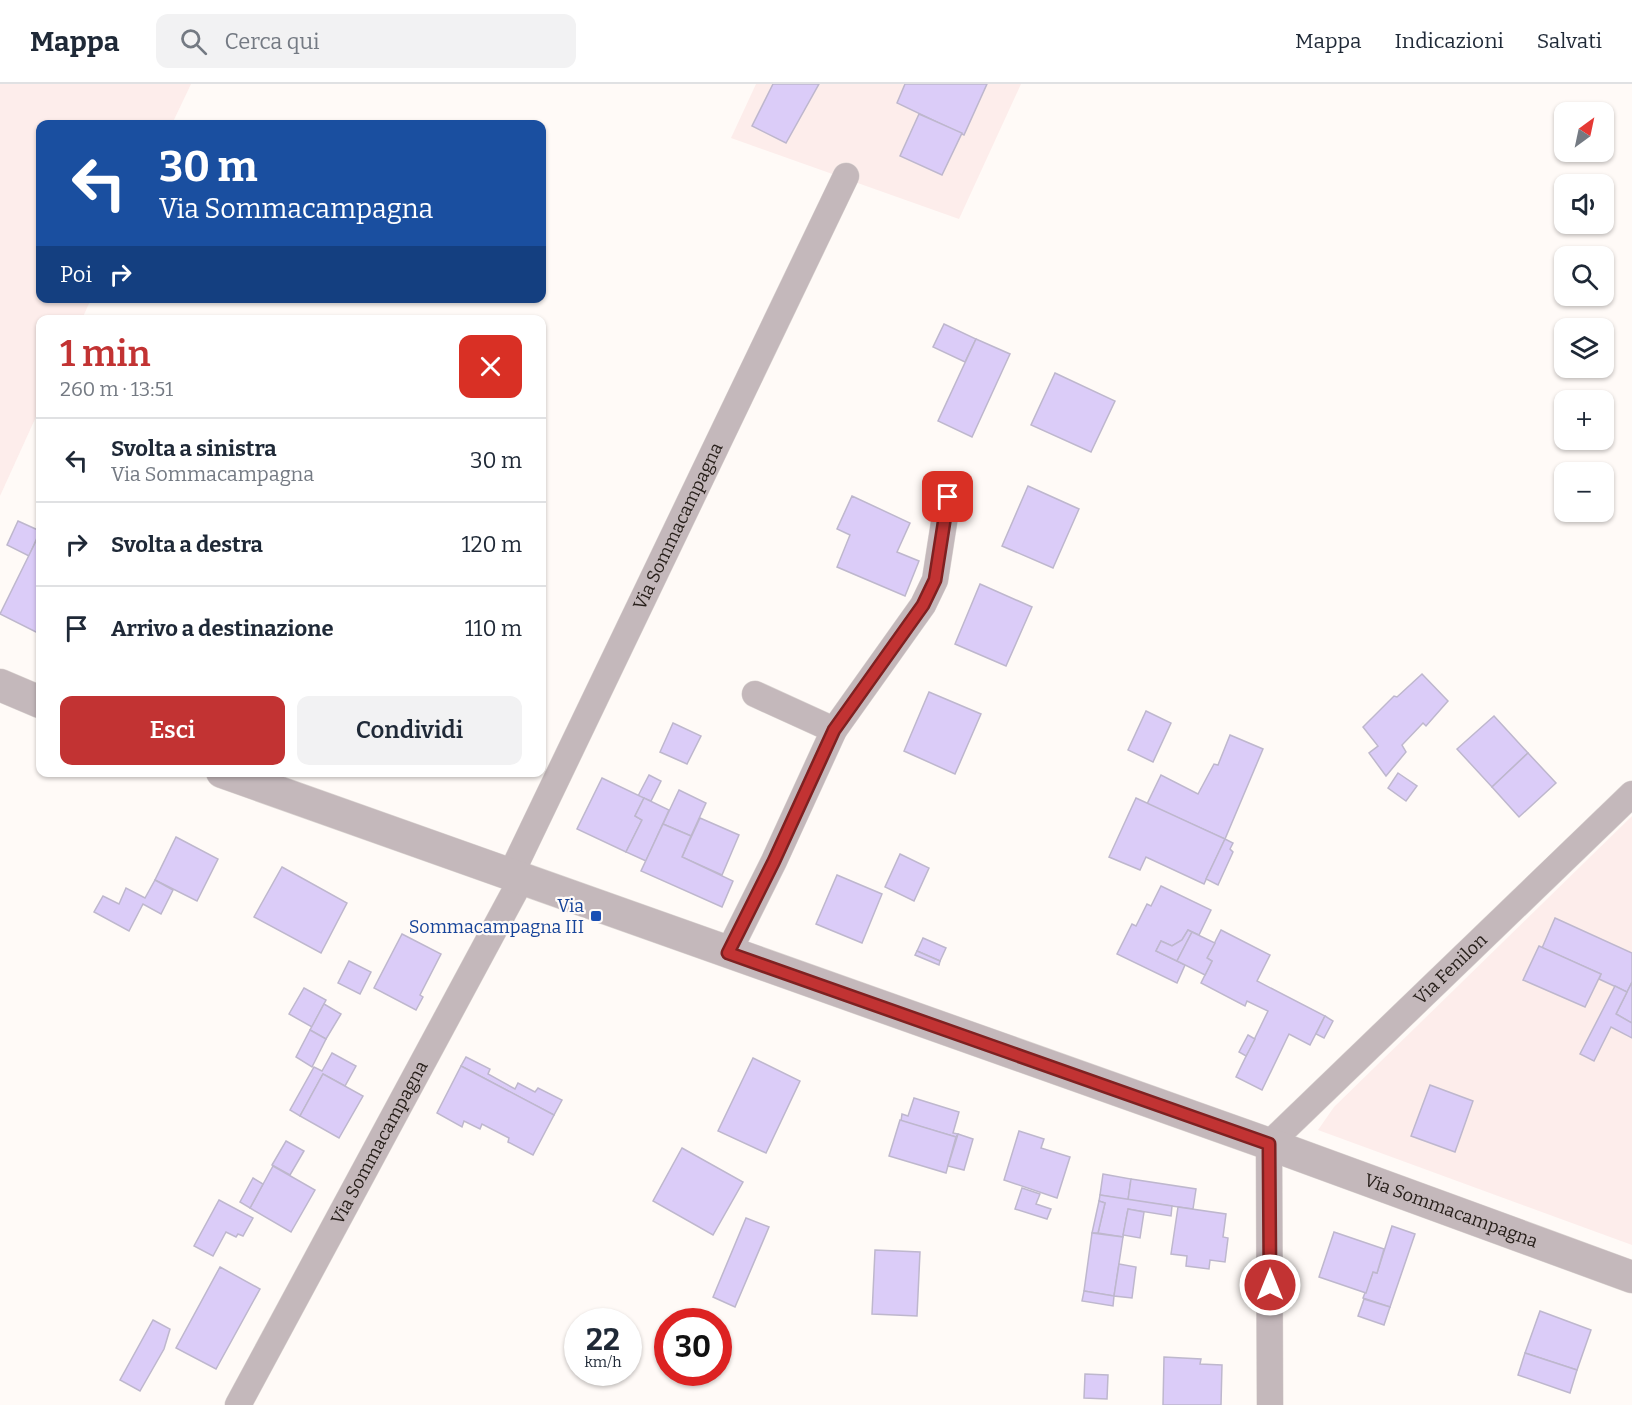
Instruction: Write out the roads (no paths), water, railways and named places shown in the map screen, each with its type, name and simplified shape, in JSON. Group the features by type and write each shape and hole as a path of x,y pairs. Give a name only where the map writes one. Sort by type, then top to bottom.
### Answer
{"street":[{"name":"Via Sommacampagna","path":"238,1405 516,878 846,176"},
{"path":"728,953 774,861 834,730 923,605 935,580 948,497"},
{"path":"0,685 36,700"},
{"path":"755,694 834,730"},
{"name":"Via Sommacampagna","path":"236,777 1269,1144 1632,1278"},
{"name":"Via Fenilon","path":"1269,1144 1632,794"},
{"path":"1269,1144 1270,1405"}],"place":[{"name":"Via Sommacampagna III","path":"596,916"}]}
